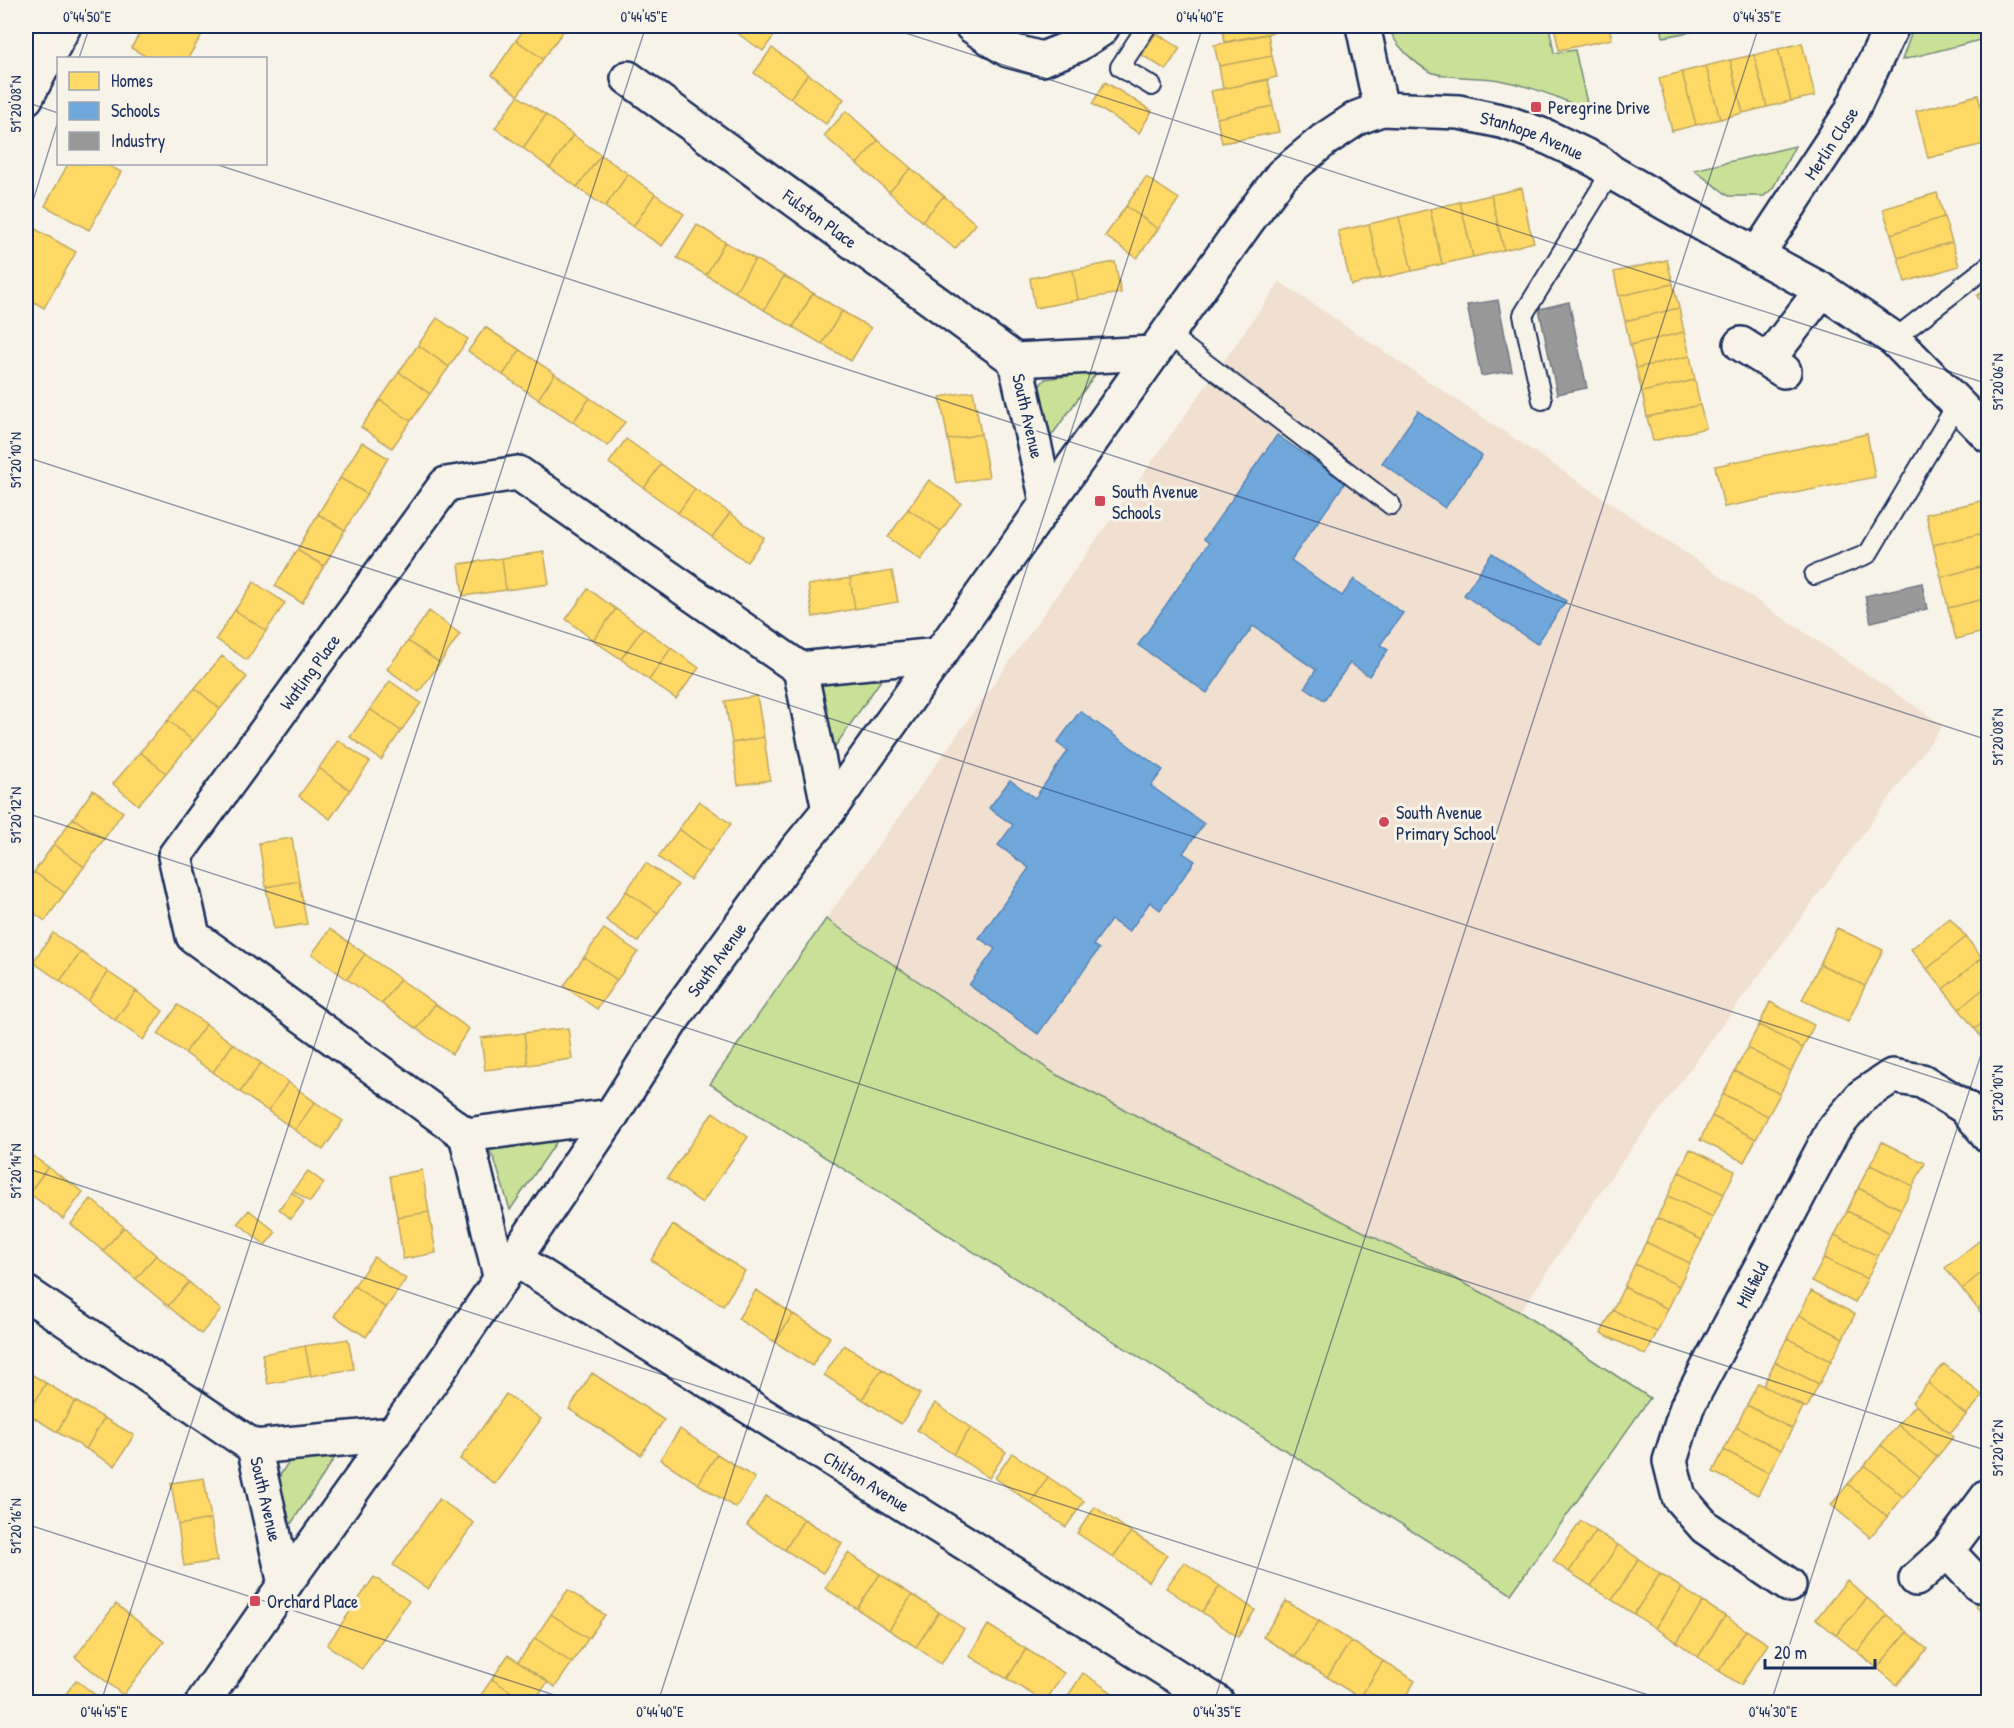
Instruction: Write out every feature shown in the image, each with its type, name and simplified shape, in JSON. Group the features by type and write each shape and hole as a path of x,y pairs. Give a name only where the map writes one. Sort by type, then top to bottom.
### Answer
{"street":[{"path":"972,26 1008,50 1042,59 1074,46 1103,26"},
{"path":"1363,26 1381,110"},
{"name":"Merlin Close","path":"1757,255 1850,114 1892,26"},
{"path":"26,98 46,38"},
{"name":"Fulston Place","path":"628,78 1015,360"},
{"name":"Stanhope Avenue","path":"1248,220 1282,175 1324,140 1357,118 1381,110 1459,112 1505,122 1547,137 1599,162 1611,172 1822,290 1894,339 1989,435"},
{"name":"South Avenue","path":"203,1702 394,1434 508,1269 611,1116 672,1020 793,854 829,810 1248,220"},
{"path":"1764,358 1822,290"},
{"name":"South Avenue","path":"1047,501 1015,360 1159,343"},
{"name":"Watling Place","path":"466,1135 193,936 175,856 446,484 518,473 800,669"},
{"path":"829,810 800,669 938,655"},
{"name":"Millfield","path":"1789,1585 1705,1527 1679,1497 1670,1461 1688,1407 1833,1130 1862,1096 1892,1076 1922,1081 1966,1108 1989,1135"},
{"path":"508,1269 466,1135 611,1116"},
{"name":"Chilton Avenue","path":"508,1269 1217,1702"},
{"path":"26,1293 254,1447"},
{"name":"South Avenue","path":"285,1584 254,1447 394,1434"},
{"path":"1916,1579 1947,1551 1989,1496"},
{"path":"1947,1551 1979,1585"}],"lane":[{"path":"1147,26 1120,67 1152,86"},
{"path":"1542,400 1523,315 1611,172"},
{"path":"1894,339 1989,266"},
{"path":"1159,343 1391,505"},
{"path":"1814,575 1868,554 1957,404"}],"shaded area":[{"name":"South Avenue Primary School","path":"1280,282 1943,725 1610,1178 1520,1312 1057,1075 826,919"}],"green space":[{"path":"1389,26 1515,26 1516,31 1549,26 1554,53 1575,50 1589,112 1556,97 1511,82 1445,76 1431,72 1405,52 1394,39"},
{"path":"1661,26 1721,26 1663,37"},
{"path":"1914,26 1988,26 1988,38 1902,60"},
{"path":"1795,146 1773,188 1764,196 1729,196 1694,170"},
{"path":"1097,372 1047,442 1038,388 1045,379"},
{"path":"830,680 881,680 832,751 817,684"},
{"path":"826,919 1057,1075 1520,1312 1650,1398 1511,1594 710,1084"},
{"path":"557,1141 510,1210 495,1161 485,1143 505,1145"},
{"path":"340,1450 285,1533 276,1494 280,1476 285,1467 293,1458"}],"building: Homes":[{"path":"144,26 207,26 189,57 147,57 131,48"},
{"path":"527,26 567,26 543,59 516,40"},
{"path":"729,26 781,26 763,51"},
{"path":"1222,26 1279,26 1280,31 1225,42"},
{"path":"1554,26 1609,26 1612,39 1559,50"},
{"path":"1156,33 1180,48 1166,70 1142,55"},
{"path":"1268,34 1272,56 1219,66 1214,45"},
{"path":"516,40 543,59 518,95 492,75"},
{"path":"1802,43 1815,96 1791,101 1778,49"},
{"path":"772,48 808,74 790,98 754,73"},
{"path":"1778,49 1791,101 1767,107 1754,55"},
{"path":"1754,55 1767,107 1743,113 1730,60"},
{"path":"1272,56 1277,77 1223,89 1219,66"},
{"path":"1730,60 1743,113 1720,119 1706,66"},
{"path":"1706,66 1720,119 1696,125 1682,72"},
{"path":"1682,72 1696,125 1672,131 1659,78"},
{"path":"808,74 844,99 826,124 790,98"},
{"path":"1268,80 1273,106 1217,118 1211,91"},
{"path":"1105,82 1152,111 1139,133 1092,104"},
{"path":"1978,95 1988,143 1928,158 1916,111"},
{"path":"518,96 546,115 523,148 495,128"},
{"path":"1273,106 1279,132 1222,143 1217,118"},
{"path":"846,111 878,140 857,164 824,136"},
{"path":"546,115 573,135 550,168 523,148"},
{"path":"573,135 601,155 577,187 550,168"},
{"path":"878,140 911,168 889,192 857,164"},
{"path":"601,155 628,174 605,207 577,187"},
{"path":"67,165 108,165 121,172 89,230 45,206"},
{"path":"911,168 944,196 922,221 889,192"},
{"path":"628,174 655,194 633,227 605,207"},
{"path":"1146,177 1179,199 1158,229 1126,206"},
{"path":"1522,188 1534,242 1504,250 1491,195"},
{"path":"1937,193 1944,217 1891,234 1883,209"},
{"path":"655,194 684,214 662,246 633,227"},
{"path":"1491,195 1504,250 1473,257 1460,202"},
{"path":"944,196 976,224 955,249 922,221"},
{"path":"1460,202 1473,257 1442,264 1430,209"},
{"path":"1126,206 1158,229 1137,258 1105,236"},
{"path":"1430,209 1442,264 1412,271 1399,217"},
{"path":"1399,217 1412,271 1381,278 1369,224"},
{"path":"1944,217 1952,242 1898,258 1891,234"},
{"path":"1369,224 1381,278 1351,285 1338,231"},
{"path":"697,225 725,242 706,275 677,258"},
{"path":"30,226 76,252 44,308 26,297 26,233"},
{"path":"725,242 755,259 735,292 706,275"},
{"path":"1952,242 1959,266 1905,282 1898,258"},
{"path":"755,259 784,276 764,310 735,292"},
{"path":"1667,260 1673,284 1619,296 1614,272"},
{"path":"1115,262 1121,293 1078,300 1073,270"},
{"path":"1073,270 1078,300 1035,308 1030,278"},
{"path":"784,276 813,293 793,327 764,310"},
{"path":"1673,284 1679,308 1625,321 1619,296"},
{"path":"1988,286 1988,309 1977,296"},
{"path":"813,293 842,311 822,344 793,327"},
{"path":"1679,308 1684,332 1630,345 1625,321"},
{"path":"842,311 871,328 851,361 822,344"},
{"path":"437,318 468,339 449,367 418,345"},
{"path":"485,327 520,350 503,375 468,351"},
{"path":"1684,332 1690,356 1636,368 1630,345"},
{"path":"418,345 449,367 430,394 399,372"},
{"path":"520,350 555,374 538,399 503,375"},
{"path":"1690,356 1695,380 1642,392 1636,368"},
{"path":"399,372 430,394 411,421 380,400"},
{"path":"555,374 590,398 573,422 538,399"},
{"path":"1695,380 1700,405 1647,417 1642,392"},
{"path":"973,391 981,434 948,440 940,397"},
{"path":"590,398 625,422 608,446 573,422"},
{"path":"380,400 411,421 392,448 361,427"},
{"path":"1700,405 1706,428 1653,441 1647,417"},
{"path":"981,434 989,477 956,483 948,440"},
{"path":"1867,434 1875,477 1724,507 1715,466"},
{"path":"626,439 661,464 644,488 609,463"},
{"path":"362,442 388,458 367,494 340,478"},
{"path":"661,464 695,489 678,513 644,488"},
{"path":"340,478 367,494 345,530 318,514"},
{"path":"929,480 961,503 941,531 908,509"},
{"path":"695,489 730,513 712,537 678,513"},
{"path":"1985,500 1988,532 1933,545 1926,514"},
{"path":"908,509 941,531 921,560 888,537"},
{"path":"730,513 764,538 747,562 712,537"},
{"path":"318,514 345,530 324,566 297,550"},
{"path":"1988,532 1988,565 1941,577 1933,545"},
{"path":"297,550 324,566 302,603 275,586"},
{"path":"544,552 549,584 506,590 502,558"},
{"path":"502,558 506,590 463,596 459,564"},
{"path":"1988,565 1988,598 1948,608 1941,577"},
{"path":"892,571 898,602 855,609 850,578"},
{"path":"850,578 855,609 813,617 808,585"},
{"path":"254,582 285,603 266,631 235,610"},
{"path":"588,589 616,609 593,640 566,619"},
{"path":"1988,598 1988,631 1956,639 1948,608"},
{"path":"616,609 643,628 621,659 593,640"},
{"path":"235,610 266,631 247,660 216,639"},
{"path":"429,611 460,634 440,663 408,641"},
{"path":"643,628 671,648 649,680 621,659"},
{"path":"408,641 440,663 419,692 387,669"},
{"path":"671,648 699,668 676,699 649,680"},
{"path":"222,656 247,677 220,709 195,688"},
{"path":"390,681 421,703 401,731 370,709"},
{"path":"195,688 220,709 193,741 168,720"},
{"path":"757,696 764,737 732,743 725,701"},
{"path":"370,709 401,731 381,760 350,737"},
{"path":"168,720 193,741 166,773 140,752"},
{"path":"764,737 770,780 738,785 732,743"},
{"path":"338,740 370,762 350,790 319,768"},
{"path":"140,752 166,773 138,805 113,784"},
{"path":"319,768 350,790 330,819 299,796"},
{"path":"93,790 123,812 104,839 73,818"},
{"path":"699,801 731,824 710,852 679,829"},
{"path":"73,818 104,839 84,867 54,844"},
{"path":"679,829 710,852 690,880 658,857"},
{"path":"292,838 299,881 266,887 259,843"},
{"path":"54,844 84,867 65,893 34,872"},
{"path":"646,863 678,885 658,913 626,891"},
{"path":"34,872 65,893 45,921 26,907 26,883"},
{"path":"299,881 307,924 274,929 266,887"},
{"path":"626,891 658,913 638,942 606,920"},
{"path":"1950,918 1966,937 1927,969 1911,949"},
{"path":"1837,928 1883,950 1865,986 1820,964"},
{"path":"330,929 365,954 347,979 312,954"},
{"path":"604,929 638,952 617,980 584,957"},
{"path":"53,933 81,952 60,981 33,962"},
{"path":"1966,937 1982,958 1943,989 1927,969"},
{"path":"81,952 108,972 88,1001 60,981"},
{"path":"365,954 400,979 382,1004 347,979"},
{"path":"584,957 617,980 597,1009 564,986"},
{"path":"1982,958 1988,966 1988,985 1959,1009 1943,989"},
{"path":"1820,964 1865,986 1848,1022 1802,1000"},
{"path":"108,972 136,991 115,1020 88,1001"},
{"path":"400,979 435,1004 417,1029 382,1004"},
{"path":"1988,985 1988,1018 1975,1029 1959,1009"},
{"path":"136,991 163,1011 143,1040 115,1020"},
{"path":"1770,1002 1814,1025 1803,1048 1759,1025"},
{"path":"435,1004 469,1029 452,1054 417,1029"},
{"path":"178,1005 206,1024 185,1053 158,1034"},
{"path":"1988,1018 1988,1045 1975,1029"},
{"path":"206,1024 233,1044 213,1072 185,1053"},
{"path":"1759,1025 1803,1048 1791,1071 1747,1048"},
{"path":"568,1028 572,1059 528,1065 524,1033"},
{"path":"524,1033 528,1065 485,1070 481,1038"},
{"path":"233,1044 261,1063 240,1092 213,1072"},
{"path":"1747,1048 1791,1071 1780,1094 1735,1071"},
{"path":"261,1063 288,1082 268,1111 240,1092"},
{"path":"1735,1071 1780,1094 1768,1116 1723,1094"},
{"path":"288,1082 315,1102 295,1130 268,1111"},
{"path":"1723,1094 1768,1116 1756,1139 1712,1116"},
{"path":"315,1102 343,1121 323,1150 295,1130"},
{"path":"713,1112 748,1137 702,1203 667,1178"},
{"path":"1712,1116 1756,1139 1744,1162 1700,1140"},
{"path":"1882,1142 1925,1163 1913,1186 1870,1165"},
{"path":"1690,1149 1735,1171 1724,1194 1679,1172"},
{"path":"26,1151 48,1167 29,1193 26,1191"},
{"path":"1870,1165 1913,1186 1901,1209 1858,1188"},
{"path":"48,1167 83,1192 63,1219 29,1193"},
{"path":"422,1170 429,1212 397,1217 390,1176"},
{"path":"308,1171 324,1183 310,1202 293,1190"},
{"path":"1679,1172 1724,1194 1713,1217 1668,1196"},
{"path":"1858,1188 1901,1209 1890,1233 1847,1211"},
{"path":"292,1192 304,1202 291,1219 279,1209"},
{"path":"1668,1196 1713,1217 1702,1240 1657,1218"},
{"path":"91,1199 124,1227 103,1251 71,1224"},
{"path":"249,1210 276,1232 265,1245 238,1223"},
{"path":"1847,1211 1890,1233 1878,1256 1835,1235"},
{"path":"429,1212 436,1253 403,1259 397,1217"},
{"path":"1657,1218 1702,1240 1690,1263 1646,1242"},
{"path":"673,1225 745,1271 723,1306 651,1260"},
{"path":"124,1227 156,1255 136,1279 103,1251"},
{"path":"1835,1235 1878,1256 1867,1279 1824,1258"},
{"path":"1984,1237 1988,1243 1988,1267 1962,1289 1945,1268"},
{"path":"1646,1242 1690,1263 1679,1286 1635,1264"},
{"path":"156,1255 189,1282 168,1306 136,1279"},
{"path":"374,1257 406,1279 386,1308 354,1286"},
{"path":"1824,1258 1867,1279 1855,1303 1812,1281"},
{"path":"1635,1264 1679,1286 1668,1309 1624,1287"},
{"path":"1988,1267 1988,1301 1978,1309 1962,1289"},
{"path":"189,1282 221,1310 201,1334 168,1306"},
{"path":"354,1286 386,1308 366,1337 334,1316"},
{"path":"1624,1287 1668,1309 1657,1332 1613,1310"},
{"path":"756,1290 793,1314 775,1342 738,1319"},
{"path":"1811,1291 1855,1314 1843,1338 1799,1315"},
{"path":"1988,1301 1988,1322 1978,1309"},
{"path":"1613,1310 1657,1332 1646,1355 1601,1333"},
{"path":"793,1314 830,1337 812,1366 775,1342"},
{"path":"1799,1315 1843,1338 1831,1361 1787,1338"},
{"path":"1787,1338 1831,1361 1819,1384 1775,1362"},
{"path":"348,1339 354,1369 311,1376 305,1346"},
{"path":"844,1345 882,1369 862,1399 824,1375"},
{"path":"305,1346 311,1376 268,1384 262,1354"},
{"path":"1775,1362 1819,1384 1807,1408 1763,1386"},
{"path":"1944,1364 1983,1396 1966,1415 1928,1383"},
{"path":"882,1369 920,1394 901,1424 862,1399"},
{"path":"26,1371 46,1383 28,1414 26,1412"},
{"path":"592,1373 664,1420 641,1455 569,1409"},
{"path":"46,1383 75,1401 57,1432 28,1414"},
{"path":"1758,1383 1803,1407 1792,1429 1747,1405"},
{"path":"1928,1383 1966,1415 1950,1434 1912,1402"},
{"path":"506,1394 541,1419 495,1484 460,1459"},
{"path":"75,1401 104,1418 86,1449 57,1432"},
{"path":"935,1403 971,1428 953,1454 917,1430"},
{"path":"1747,1405 1792,1429 1781,1450 1736,1427"},
{"path":"1915,1405 1953,1437 1937,1457 1898,1425"},
{"path":"104,1418 134,1435 115,1466 86,1449"},
{"path":"1898,1425 1937,1457 1920,1477 1881,1445"},
{"path":"1736,1427 1781,1450 1769,1473 1724,1450"},
{"path":"971,1428 1006,1452 989,1478 953,1454"},
{"path":"680,1429 717,1454 698,1484 660,1459"},
{"path":"1881,1445 1920,1477 1903,1497 1865,1465"},
{"path":"1724,1450 1769,1473 1758,1495 1713,1472"},
{"path":"1012,1453 1048,1477 1031,1503 995,1478"},
{"path":"717,1454 755,1478 736,1508 698,1484"},
{"path":"1865,1465 1903,1497 1887,1517 1848,1484"},
{"path":"1048,1477 1084,1501 1066,1527 1031,1503"},
{"path":"204,1478 211,1519 178,1525 171,1483"},
{"path":"1848,1484 1887,1517 1870,1537 1831,1505"},
{"path":"766,1496 804,1519 785,1550 747,1525"},
{"path":"439,1499 474,1523 428,1589 393,1565"},
{"path":"1095,1507 1131,1532 1113,1557 1077,1533"},
{"path":"211,1519 217,1561 184,1566 178,1525"},
{"path":"804,1519 842,1543 823,1573 785,1550"},
{"path":"1581,1521 1596,1531 1569,1572 1553,1561"},
{"path":"1596,1531 1618,1545 1591,1586 1569,1572"},
{"path":"1131,1532 1167,1555 1149,1582 1113,1557"},
{"path":"1618,1545 1639,1559 1612,1600 1591,1586"},
{"path":"848,1553 880,1574 857,1609 825,1588"},
{"path":"1639,1559 1660,1574 1634,1614 1612,1600"},
{"path":"1184,1562 1220,1586 1202,1612 1166,1588"},
{"path":"880,1574 912,1595 889,1630 857,1609"},
{"path":"1660,1574 1682,1588 1655,1628 1634,1614"},
{"path":"374,1577 409,1601 362,1669 327,1645"},
{"path":"1847,1580 1867,1598 1836,1635 1816,1619"},
{"path":"1220,1586 1255,1610 1238,1637 1202,1612"},
{"path":"1682,1588 1703,1602 1677,1642 1655,1628"},
{"path":"568,1590 605,1615 588,1639 551,1614"},
{"path":"1988,1590 1988,1617 1975,1606"},
{"path":"912,1595 939,1612 916,1647 889,1630"},
{"path":"1867,1598 1887,1615 1857,1652 1836,1635"},
{"path":"1286,1601 1319,1621 1295,1657 1263,1637"},
{"path":"1703,1602 1725,1616 1698,1657 1677,1642"},
{"path":"116,1604 164,1642 123,1695 75,1657"},
{"path":"939,1612 964,1629 941,1664 916,1647"},
{"path":"551,1614 588,1639 572,1663 535,1638"},
{"path":"1887,1615 1907,1632 1877,1668 1857,1652"},
{"path":"1725,1616 1746,1630 1719,1671 1698,1657"},
{"path":"1319,1621 1351,1641 1327,1677 1295,1657"},
{"path":"988,1625 1026,1649 1007,1679 969,1656"},
{"path":"1746,1630 1768,1644 1741,1685 1719,1671"},
{"path":"1907,1632 1927,1649 1897,1685 1877,1668"},
{"path":"535,1638 572,1663 555,1687 518,1662"},
{"path":"1351,1641 1383,1661 1360,1698 1327,1677"},
{"path":"1026,1649 1064,1673 1045,1702 1007,1679"},
{"path":"508,1655 548,1682 533,1702 526,1702 492,1679"},
{"path":"1383,1661 1415,1681 1402,1702 1367,1702 1360,1698"},
{"path":"1083,1673 1120,1698 1117,1702 1064,1702"},
{"path":"492,1679 526,1702 476,1702"},
{"path":"76,1680 102,1700 100,1702 60,1702"}],"building: Schools":[{"path":"1418,411 1482,456 1445,508 1382,463"},
{"path":"1277,435 1345,483 1291,560 1342,596 1354,579 1403,613 1380,645 1388,650 1369,676 1350,663 1324,700 1305,687 1316,670 1253,626 1207,693 1138,645 1209,543 1204,539"},
{"path":"1492,553 1566,601 1537,644 1464,595"},
{"path":"1080,711 1163,770 1151,786 1204,824 1183,853 1195,861 1160,910 1150,902 1129,932 1111,920 1093,945 1099,949 1038,1034 969,985 995,949 979,938 1029,868 998,845 1013,825 989,808 1010,780 1035,798 1068,751 1057,743"}],"building: Industry":[{"path":"1498,300 1512,371 1481,376 1467,305"},
{"path":"1569,302 1587,388 1557,394 1539,309"},
{"path":"1922,583 1927,609 1871,622 1865,596"}],"place":[{"name":"Peregrine Drive","path":"1536,107"},
{"name":"South Avenue Schools","path":"1100,501"},
{"name":"South Avenue Primary School","path":"1384,822"},
{"name":"Orchard Place","path":"255,1601"}]}
